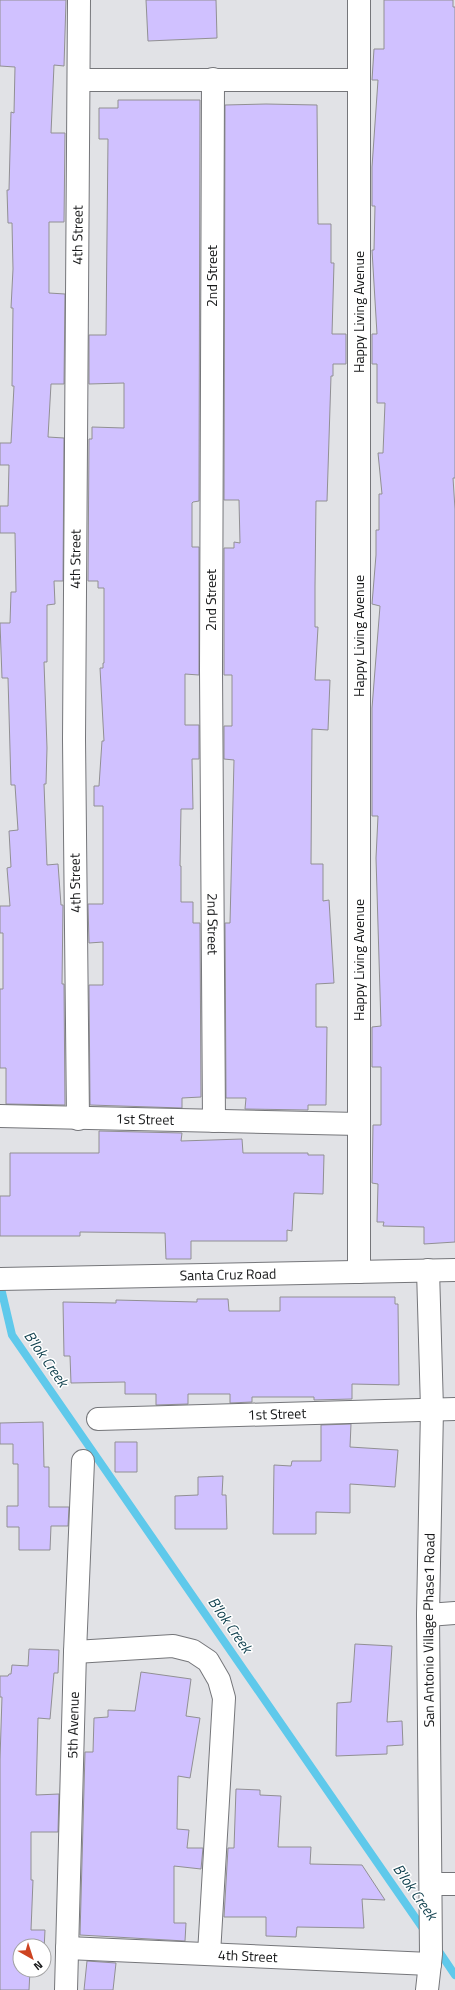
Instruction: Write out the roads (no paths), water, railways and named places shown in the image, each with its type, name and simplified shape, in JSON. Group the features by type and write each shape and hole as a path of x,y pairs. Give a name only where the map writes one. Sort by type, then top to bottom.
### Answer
{"street":[{"name":"4th Street","path":"78,1118 74,739 80,0"},
{"name":"Happy Living Avenue","path":"359,0 359,1272"},
{"name":"2nd Street","path":"214,79 211,670 214,1121"},
{"path":"80,80 359,80"},
{"name":"1st Street","path":"2,1116 359,1124"},
{"name":"San Antonio Village Phase1 Road","path":"427,1990 430,1959 431,1893 428,1615 432,1409 428,1270"},
{"name":"Santa Cruz Road","path":"0,1279 455,1270"},
{"name":"1st Street","path":"98,1419 455,1409"},
{"name":"5th Avenue","path":"66,1990 75,1652 82,1461"},
{"path":"428,1615 455,1613"},
{"path":"75,1652 173,1646 193,1651 208,1661 219,1680 224,1698 209,1954"},
{"path":"431,1893 455,1884"},
{"name":"4th Street","path":"67,1948 209,1954 430,1959"}],"waterway":[{"name":"B'lok Creek","path":"0,1284 12,1335 426,1933"},
{"name":"B'lok Creek","path":"436,1947 455,1975"}]}
